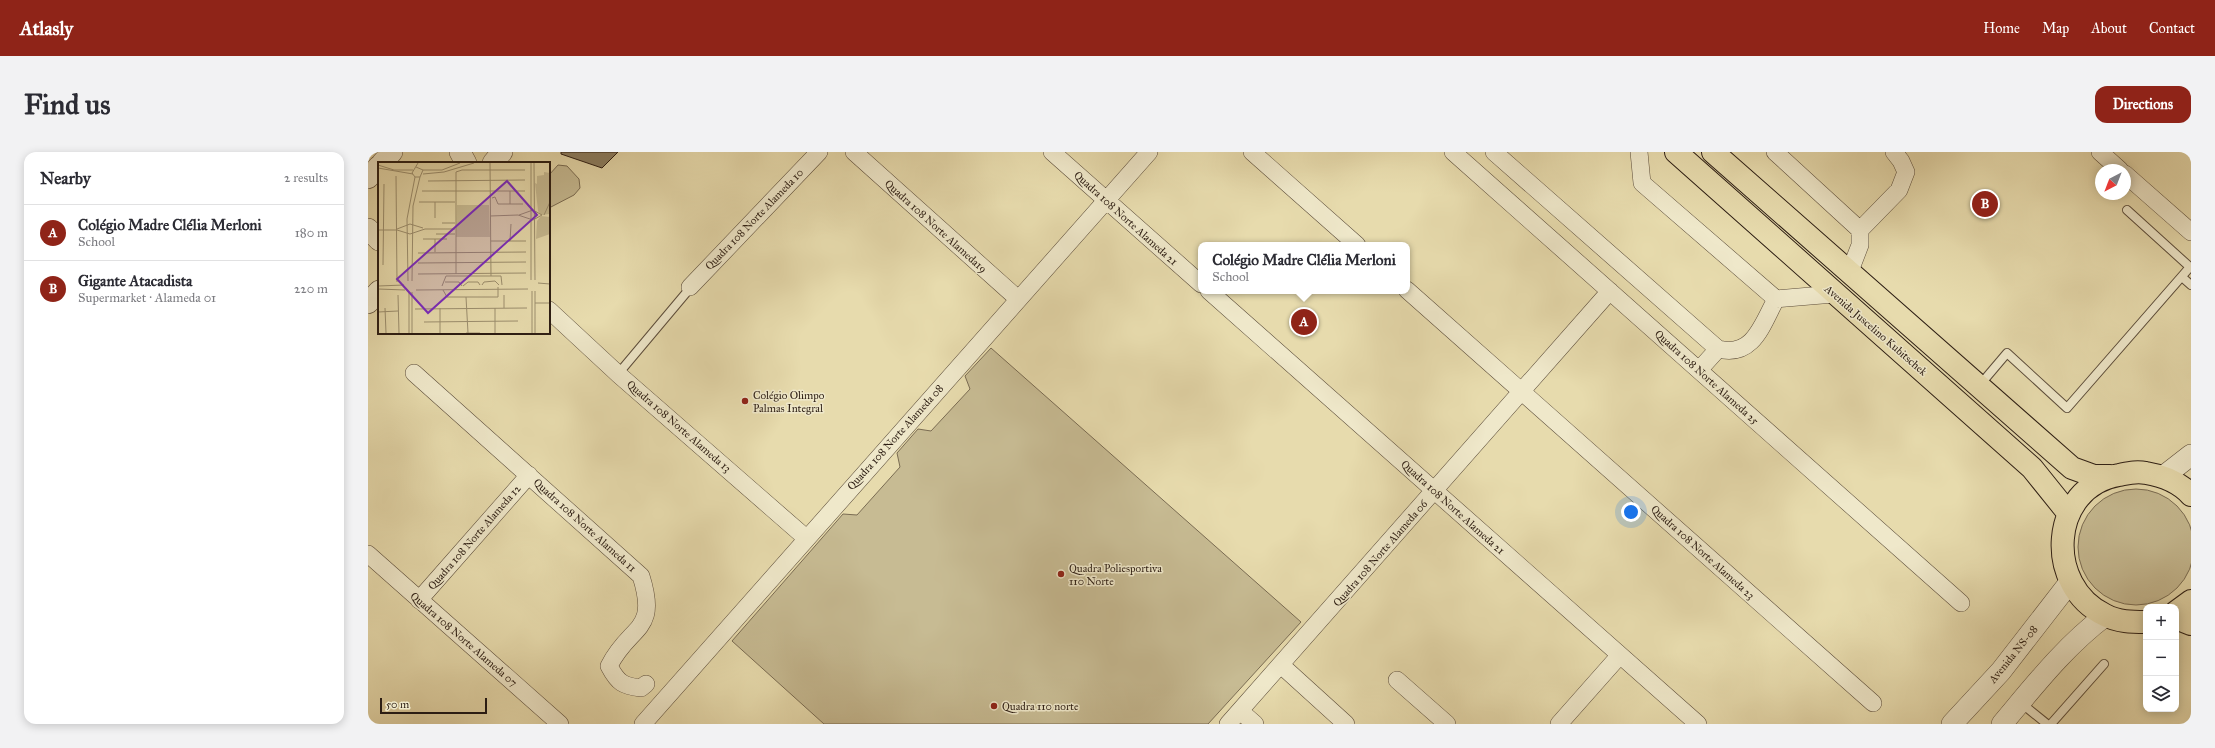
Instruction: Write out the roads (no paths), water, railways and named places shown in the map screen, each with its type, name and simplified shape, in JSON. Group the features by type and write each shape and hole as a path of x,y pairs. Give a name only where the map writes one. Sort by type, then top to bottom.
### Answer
{"main road":[{"name":"Avenida Juscelino Kubitschek","path":"1676,152 1834,294 2032,468 2069,514"},
{"path":"1713,152 2072,468 2094,476 2110,476 2138,471 2164,476 2185,488 2191,495"},
{"path":"2110,476 2093,485 2069,514 2062,536 2062,560 2070,582 2083,600 2105,616 2127,622 2143,622"},
{"path":"2179,610 2191,601"},
{"path":"2179,619 2191,624"}],"street":[{"path":"383,162 392,152"},
{"path":"460,152 465,162"},
{"path":"494,162 502,152"},
{"name":"Quadra 108 Norte Alameda 10","path":"688,290 819,152"},
{"name":"Quadra 108 Norte Alameda19","path":"854,152 1018,299"},
{"name":"Quadra 108 Norte Alameda 21","path":"1052,152 1198,281"},
{"name":"Quadra 108 Norte Alameda 08","path":"643,724 1149,152"},
{"path":"1252,152 1354,242"},
{"name":"Quadra 108 Norte Alameda 25","path":"1453,152 1961,602"},
{"path":"1494,152 1718,348 1728,351 1738,351 1746,346 1753,339 1776,299"},
{"path":"1639,152 1642,183 1776,299 1834,294"},
{"path":"1775,152 1860,230"},
{"path":"1850,271 1860,245 1860,230 1899,190 1906,172 1901,161 1894,152"},
{"path":"2100,152 2113,164"},
{"path":"368,178 378,167"},
{"path":"2131,179 2191,232"},
{"path":"368,229 378,239"},
{"name":"Quadra 108 Norte Alameda 06","path":"1228,724 1610,291"},
{"path":"368,303 378,292"},
{"name":"Quadra 108 Norte Alameda 23","path":"1410,293 1873,703"},
{"name":"Quadra 108 Norte Alameda 21","path":"1212,294 1698,724"},
{"name":"Quadra 108 Norte Alameda 13","path":"550,312 618,374 806,538"},
{"path":"1699,370 1718,348"},
{"name":"Quadra 108 Norte Alameda 11","path":"414,373 641,576 647,594 648,610 644,623 613,658 609,666 615,677 625,686 641,688 646,684"},
{"path":"2164,476 2191,456"},
{"name":"Quadra 108 Norte Alameda 12","path":"419,600 529,475"},
{"name":"Quadra 108 Norte Alameda 07","path":"368,554 560,724"},
{"name":"Avenida NS-08","path":"1952,724 2001,671 2070,582"},
{"path":"2002,724 2078,638 2105,616"},
{"path":"1558,724 1620,655"},
{"path":"1281,665 1346,724"},
{"path":"1397,680 1447,724"},
{"path":"1240,711 1255,724"}],"lane":[{"path":"1979,386 2007,353 2067,408 2191,267 2127,210"},
{"path":"2182,277 2191,285"},
{"path":"618,374 688,290"},
{"path":"2051,724 2104,664"},
{"path":"2020,703 2047,724"}],"place":[{"name":"Gigante Atacadista","path":"1985,204"},
{"name":"Colégio Madre Clélia Merloni","path":"1304,322"},
{"name":"Colégio Olimpo Palmas Integral","path":"745,401"},
{"name":"Quadra Poliesportiva 110 Norte","path":"1061,574"},
{"name":"Quadra 110 norte","path":"994,706"}]}
